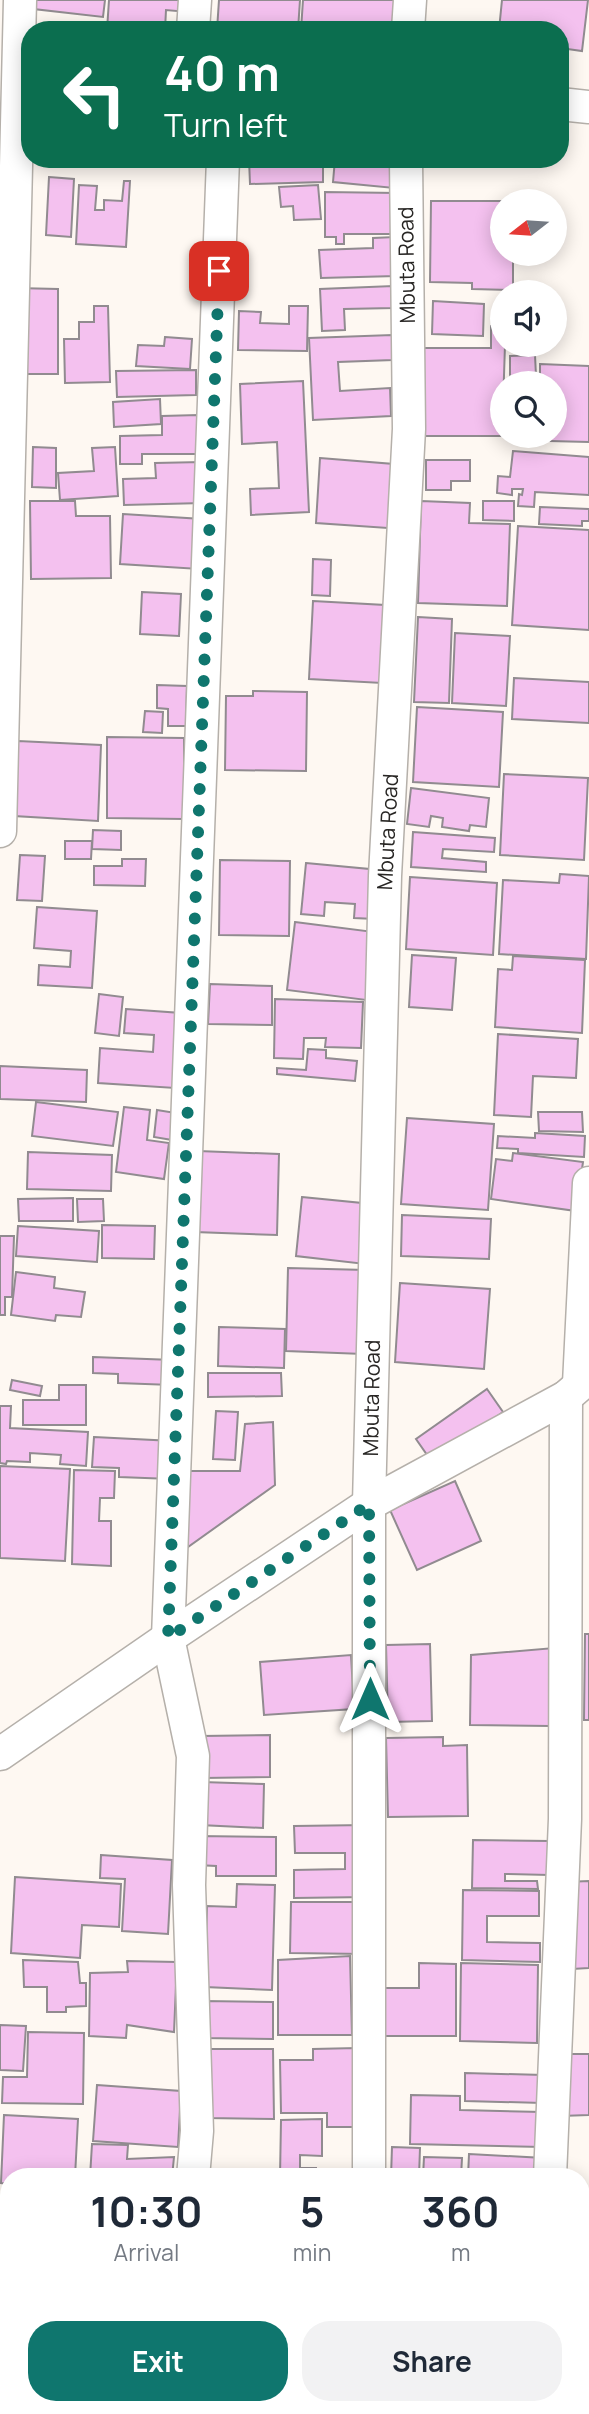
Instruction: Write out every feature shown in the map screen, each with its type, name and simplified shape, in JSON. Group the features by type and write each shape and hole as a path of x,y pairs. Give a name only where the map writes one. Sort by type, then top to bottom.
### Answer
{"street":[{"path":"0,831 19,0"},
{"path":"194,21 195,0"},
{"path":"409,21 410,0"},
{"path":"569,105 589,107"},
{"path":"194,2168 197,2131 189,1885 193,1756 168,1638 223,168"},
{"name":"Mbuta Road","path":"369,2168 369,1504 385,876 409,429 406,168"},
{"path":"550,2168 565,1819 578,1386 589,1183"},
{"path":"0,1754 369,1504 578,1386"}],"building":[{"path":"26,0 105,0 103,17 25,8"},
{"path":"109,0 189,0 188,12 166,10 165,21 108,21"},
{"path":"219,0 300,0 299,21 218,21"},
{"path":"303,0 396,0 395,21 302,21"},
{"path":"502,0 588,0 582,51 569,49 569,21 500,21"},
{"path":"249,168 323,168 323,182 250,184"},
{"path":"334,168 396,168 394,188 333,182"},
{"path":"49,177 74,179 71,237 46,235"},
{"path":"124,181 130,181 126,247 76,244 79,185 97,186 95,210 104,210 104,200 122,201"},
{"path":"318,185 321,219 294,220 293,206 281,207 279,187"},
{"path":"325,192 397,193 396,234 344,234 344,244 336,244 336,237 325,237"},
{"path":"431,201 490,201 490,266 513,266 513,280 490,280 490,289 472,289 472,283 430,282"},
{"path":"395,237 396,276 321,278 319,250 373,248 373,238"},
{"path":"393,286 394,308 344,309 345,330 322,331 320,289"},
{"path":"16,288 58,289 58,374 16,374"},
{"path":"433,301 484,304 483,336 432,334"},
{"path":"94,306 108,306 110,382 65,383 64,339 79,339 79,322 94,322"},
{"path":"289,306 308,306 307,351 238,350 239,311 261,312 260,323 289,324"},
{"path":"392,335 393,360 338,362 340,391 390,388 391,416 313,420 309,338"},
{"path":"165,337 192,339 190,369 136,366 138,345 164,346"},
{"path":"421,348 490,348 490,357 505,357 504,371 490,371 490,436 421,436"},
{"path":"510,357 535,357 536,371 510,371"},
{"path":"540,364 589,366 589,442 567,441 567,371 540,371"},
{"path":"196,370 196,395 117,397 116,371"},
{"path":"303,381 309,512 251,515 250,489 279,488 277,442 242,444 240,384"},
{"path":"160,399 161,424 114,427 113,402"},
{"path":"198,415 198,454 142,454 142,464 120,464 120,436 162,435 162,416"},
{"path":"33,447 56,448 56,488 32,487"},
{"path":"115,447 118,496 60,500 58,473 94,471 92,448"},
{"path":"513,451 589,457 589,495 535,492 534,507 518,506 519,494 522,495 523,489 512,489 512,495 497,493 498,476 510,477"},
{"path":"320,458 406,465 402,529 316,523"},
{"path":"426,460 470,460 470,481 451,481 451,490 426,490"},
{"path":"202,462 203,503 124,505 123,479 156,478 155,463"},
{"path":"30,501 75,501 76,516 110,516 111,578 31,579"},
{"path":"421,501 470,503 469,523 510,524 507,606 418,603"},
{"path":"483,501 514,501 514,521 483,520"},
{"path":"540,507 589,509 589,521 582,521 582,526 539,524"},
{"path":"123,514 202,519 199,569 120,564"},
{"path":"518,526 589,530 589,630 512,625"},
{"path":"313,559 331,560 330,596 312,595"},
{"path":"142,592 181,594 179,636 140,634"},
{"path":"313,601 385,605 382,683 309,679"},
{"path":"418,617 452,619 449,703 414,702"},
{"path":"455,633 510,636 506,706 452,703"},
{"path":"514,678 589,682 589,723 512,719"},
{"path":"157,685 187,686 186,726 168,726 168,709 157,708"},
{"path":"253,691 307,692 306,771 225,770 226,696 253,696"},
{"path":"417,707 503,712 499,787 413,782"},
{"path":"145,711 163,712 162,733 143,732"},
{"path":"107,737 184,738 184,819 107,818"},
{"path":"18,741 101,745 98,821 14,816"},
{"path":"504,774 588,778 584,860 500,855"},
{"path":"411,788 489,798 486,827 470,825 469,831 442,827 443,818 431,816 429,827 407,824"},
{"path":"93,830 121,831 121,850 92,849"},
{"path":"413,832 495,838 494,852 443,849 442,858 486,862 486,872 411,867"},
{"path":"65,841 92,841 91,859 65,859"},
{"path":"20,855 45,856 42,901 17,900"},
{"path":"122,859 146,859 145,886 94,885 94,866 122,866"},
{"path":"220,860 290,861 289,936 219,935"},
{"path":"306,863 380,870 375,919 354,918 355,904 325,902 324,916 301,914"},
{"path":"560,874 589,876 586,959 499,954 503,880 559,883"},
{"path":"410,877 497,883 493,955 406,949"},
{"path":"37,907 97,911 92,988 38,985 39,965 70,967 71,951 34,948"},
{"path":"295,922 374,932 366,1000 287,990"},
{"path":"412,955 456,958 452,1010 409,1007"},
{"path":"513,956 585,960 582,1033 495,1027 498,969 512,970"},
{"path":"210,984 272,986 272,1025 208,1024"},
{"path":"99,994 123,997 119,1036 95,1033"},
{"path":"275,999 363,1002 361,1048 325,1047 326,1038 304,1038 303,1059 274,1058"},
{"path":"126,1009 181,1013 175,1088 98,1083 100,1048 153,1052 154,1035 124,1033"},
{"path":"498,1034 578,1039 576,1078 533,1076 531,1117 494,1115"},
{"path":"308,1049 326,1050 326,1058 357,1061 355,1081 277,1074 277,1068 306,1070"},
{"path":"0,1066 87,1070 86,1102 0,1099"},
{"path":"36,1102 118,1112 113,1146 32,1136"},
{"path":"124,1107 150,1110 147,1140 169,1143 164,1179 116,1172"},
{"path":"157,1110 182,1114 178,1141 154,1137"},
{"path":"538,1112 582,1112 583,1132 539,1131"},
{"path":"407,1118 494,1124 488,1210 401,1204"},
{"path":"535,1133 585,1136 584,1157 518,1153 518,1149 497,1148 498,1136 535,1138"},
{"path":"198,1151 279,1154 277,1235 195,1232"},
{"path":"28,1152 112,1155 111,1191 27,1189"},
{"path":"513,1153 583,1162 576,1211 491,1199 496,1159 512,1161"},
{"path":"302,1197 372,1204 365,1264 296,1256"},
{"path":"73,1198 73,1221 19,1221 18,1199"},
{"path":"77,1199 103,1199 104,1221 78,1222"},
{"path":"402,1215 491,1219 489,1259 401,1256"},
{"path":"102,1225 155,1226 154,1259 102,1258"},
{"path":"18,1226 99,1231 97,1262 16,1256"},
{"path":"0,1236 14,1236 12,1297 5,1297 5,1315 0,1315"},
{"path":"288,1268 366,1270 363,1354 286,1351"},
{"path":"16,1272 55,1277 54,1288 85,1292 81,1317 56,1315 55,1321 11,1315"},
{"path":"400,1283 490,1289 484,1369 395,1362"},
{"path":"219,1327 285,1329 284,1368 218,1366"},
{"path":"93,1357 173,1360 172,1385 118,1383 118,1374 93,1373"},
{"path":"208,1373 281,1373 282,1396 208,1397"},
{"path":"12,1380 42,1386 40,1396 10,1390"},
{"path":"59,1385 86,1385 86,1425 23,1425 23,1400 59,1400"},
{"path":"487,1389 503,1412 432,1462 416,1439"},
{"path":"0,1406 11,1406 10,1428 88,1432 86,1466 60,1464 61,1455 30,1453 30,1462 0,1463"},
{"path":"216,1411 238,1412 235,1460 213,1459"},
{"path":"273,1422 275,1485 188,1547 188,1471 240,1471 245,1424"},
{"path":"94,1437 173,1441 171,1479 119,1477 119,1468 92,1467"},
{"path":"0,1466 70,1469 65,1561 0,1558"},
{"path":"74,1470 115,1471 114,1498 100,1498 99,1521 111,1521 111,1566 72,1564"},
{"path":"455,1481 481,1541 417,1570 390,1510"},
{"path":"585,1634 589,1634 589,1720 584,1720"},
{"path":"430,1644 432,1721 388,1722 386,1645"},
{"path":"554,1648 550,1726 470,1725 471,1655"},
{"path":"351,1655 354,1709 264,1715 260,1662"},
{"path":"270,1735 270,1777 203,1778 202,1736"},
{"path":"443,1737 443,1746 467,1745 468,1816 388,1817 386,1738"},
{"path":"202,1782 264,1784 263,1828 200,1825"},
{"path":"366,1825 368,1897 294,1898 294,1870 345,1869 345,1853 295,1853 294,1826"},
{"path":"197,1836 276,1837 276,1876 216,1876 216,1866 197,1865"},
{"path":"473,1840 549,1841 549,1875 505,1874 505,1881 537,1881 538,1889 472,1888"},
{"path":"101,1855 172,1860 168,1934 122,1931 125,1879 100,1878"},
{"path":"15,1877 121,1884 119,1927 82,1925 80,1958 11,1953"},
{"path":"589,1881 589,1968 572,1969 566,1882"},
{"path":"237,1884 275,1885 272,1990 205,1987 207,1906 236,1907"},
{"path":"463,1890 539,1891 539,1916 487,1916 487,1942 540,1943 540,1962 462,1960"},
{"path":"291,1902 365,1902 365,1954 290,1953"},
{"path":"350,1956 352,2035 278,2035 278,1960"},
{"path":"23,1960 78,1962 80,1983 86,1983 86,2006 66,2007 66,2012 47,2012 47,1987 24,1987"},
{"path":"127,1961 177,1962 174,2032 127,2025 126,2038 89,2036 90,1973 128,1972"},
{"path":"419,1963 456,1964 456,2036 382,2036 382,1988 419,1988"},
{"path":"461,1963 538,1965 537,2043 460,2041"},
{"path":"203,2001 273,2002 273,2039 202,2038"},
{"path":"0,2025 26,2026 23,2071 0,2070"},
{"path":"28,2032 84,2033 83,2104 2,2103 3,2077 27,2077"},
{"path":"357,2048 358,2127 327,2127 327,2113 281,2113 280,2060 313,2060 313,2049"},
{"path":"206,2049 273,2049 274,2119 207,2118"},
{"path":"559,2054 589,2054 589,2115 561,2116"},
{"path":"465,2073 543,2075 542,2103 465,2101"},
{"path":"97,2085 181,2091 178,2147 93,2141"},
{"path":"411,2095 460,2096 460,2110 542,2112 542,2147 410,2144"},
{"path":"4,2115 78,2119 75,2168 2,2168"},
{"path":"322,2119 322,2156 300,2155 300,2168 280,2168 281,2120"},
{"path":"92,2144 128,2145 127,2159 174,2157 173,2168 91,2168"},
{"path":"392,2147 420,2148 419,2168 391,2168"},
{"path":"469,2154 544,2158 543,2168 468,2168"},
{"path":"424,2157 462,2158 461,2168 423,2168"}],"route":[{"path":"219,271 168,1638 369,1504 370,1699"}]}
